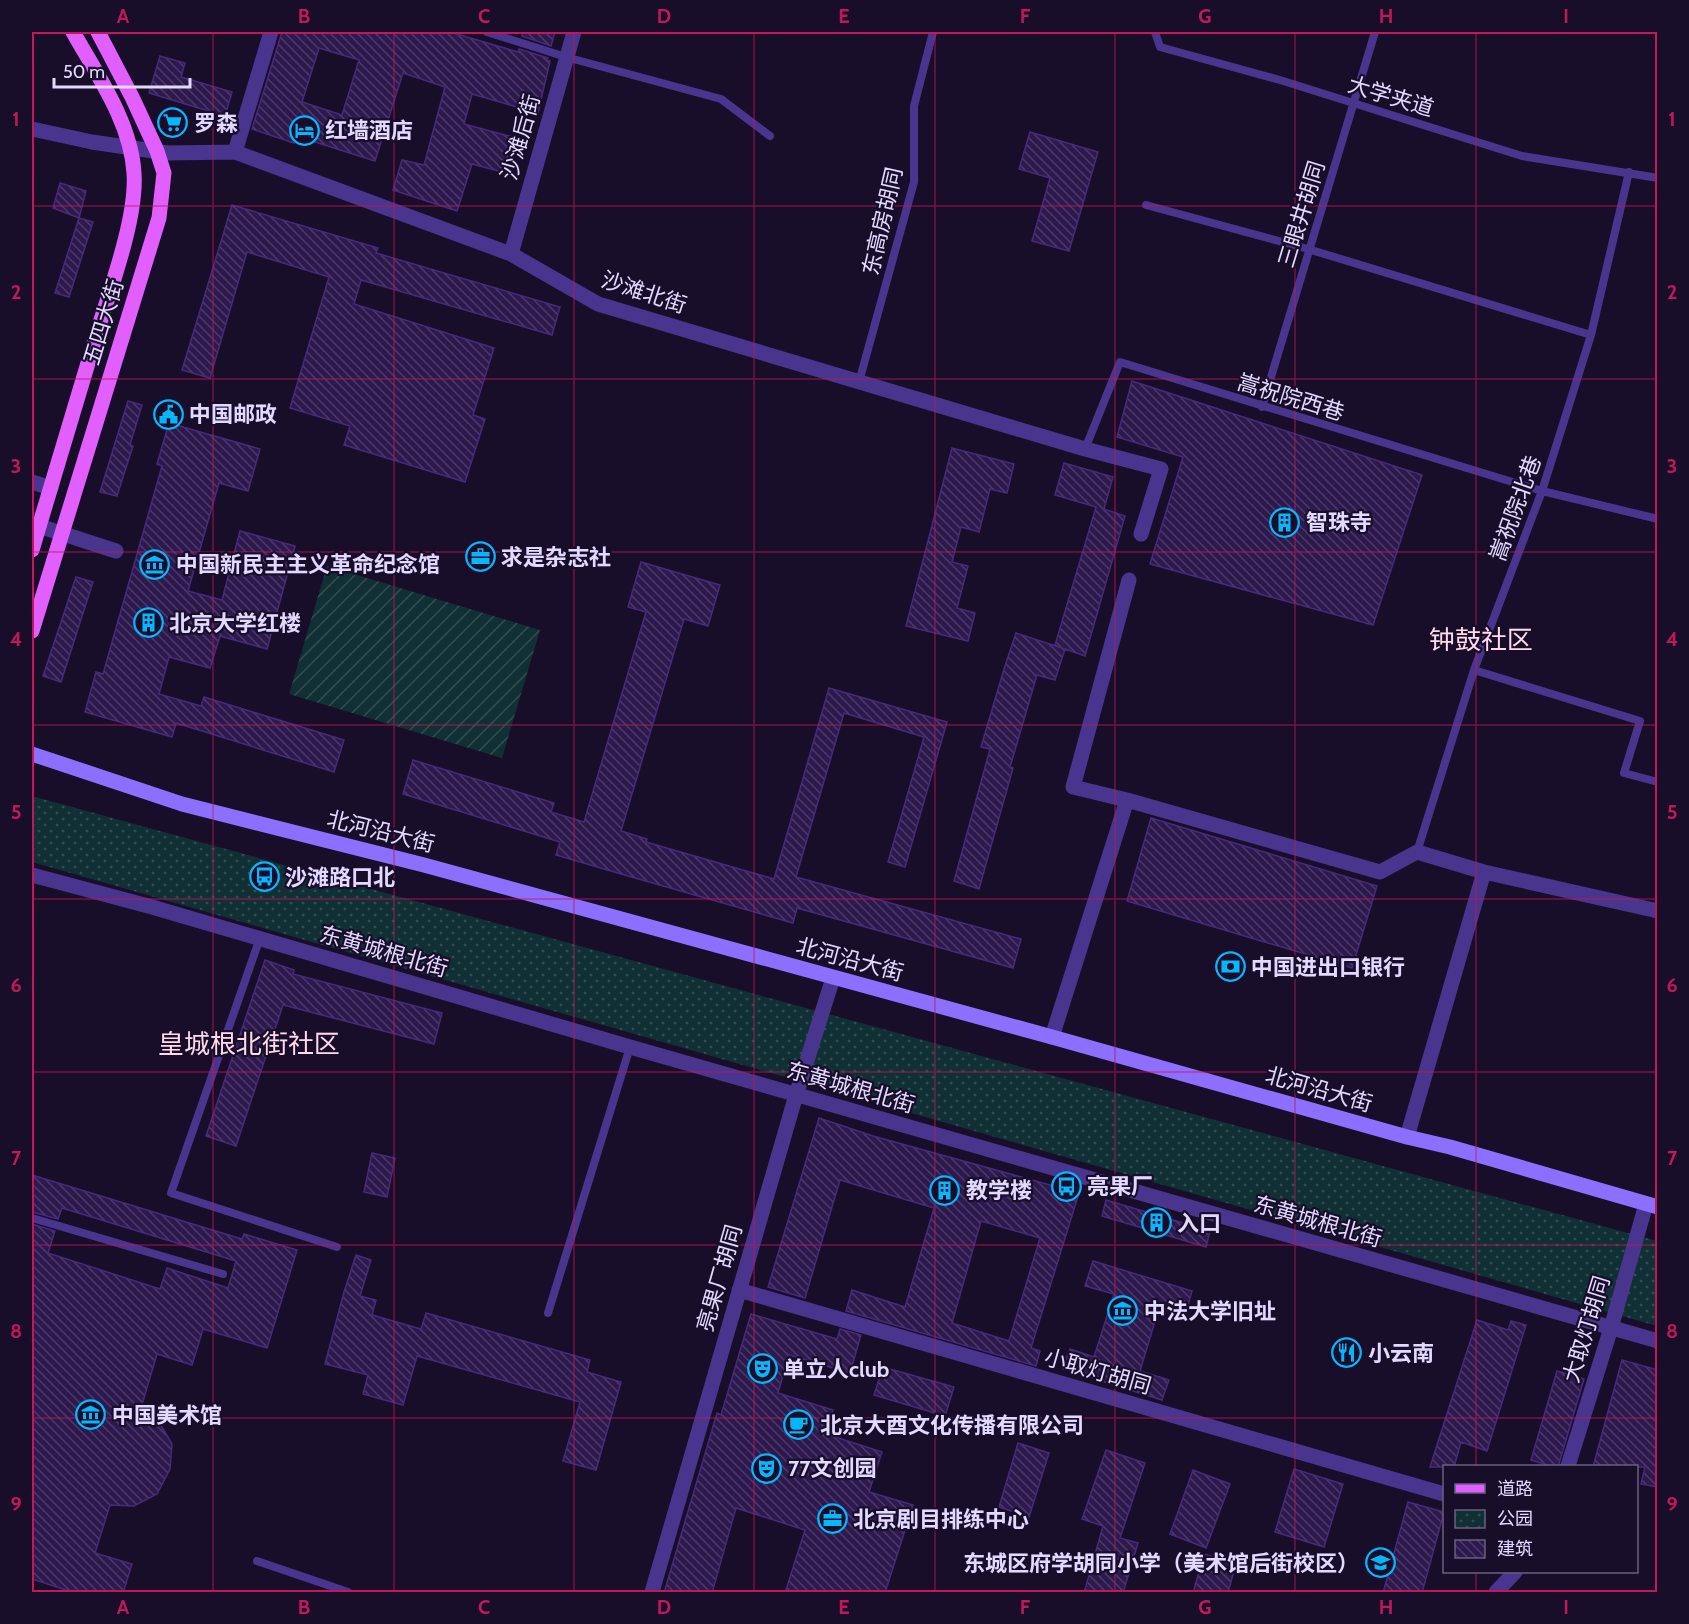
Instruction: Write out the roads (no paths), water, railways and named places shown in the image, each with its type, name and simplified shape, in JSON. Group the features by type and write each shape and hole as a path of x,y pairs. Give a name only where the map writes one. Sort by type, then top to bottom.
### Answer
{"main road":[{"name":"五四大街","path":"32,550 111,286 131,211 134,173 130,148 117,115 73,32"},
{"name":"五四大街","path":"32,631 159,218 164,173 132,97 98,32"},
{"name":"北河沿大街","path":"32,754 182,804 424,865 1052,1036 1652,1206"}],"street":[{"path":"235,152 271,32"},
{"name":"沙滩后街","path":"511,254 574,32"},
{"name":"沙滩北街","path":"32,129 157,152 235,152 511,254 598,304 1085,449 1161,469 1141,534"},
{"path":"32,482 51,488"},
{"path":"39,526 116,551"},
{"path":"1129,580 1073,787 1127,800 1380,872 1418,852 1484,872 1658,911"},
{"path":"1052,1036 1127,800"},
{"path":"1407,1137 1484,872"},
{"name":"东黄城根北街","path":"32,875 152,907 796,1095 1658,1341"},
{"name":"亮果厂胡同","path":"652,1593 796,1095 833,978"},
{"name":"大取灯胡同","path":"1569,1465 1652,1206"},
{"name":"小取灯胡同","path":"739,1290 1443,1494"},
{"path":"1497,1591 1501,1573"},
{"path":"1497,1591 1514,1573"}],"lane":[{"path":"487,32 566,57 721,99 770,136"},
{"name":"东高房胡同","path":"859,381 914,183 915,106 933,32"},
{"name":"大学夹道","path":"1155,32 1160,46 1354,103 1522,156 1658,178"},
{"name":"三眼井胡同","path":"1263,407 1308,249 1375,32"},
{"name":"嵩祝院北巷","path":"1418,852 1474,670 1542,491 1591,335 1629,172"},
{"path":"1146,205 1308,249 1591,335"},
{"name":"嵩祝院西巷","path":"1085,449 1120,362 1542,491 1658,519"},
{"path":"1474,670 1640,721 1624,772 1658,782"},
{"path":"260,938 171,1193 337,1247"},
{"path":"548,1313 630,1047"},
{"path":"32,1218 223,1274"},
{"path":"257,1561 348,1593"}],"place":[{"name":"罗森","path":"173,123"},
{"name":"红墙酒店","path":"304,130"},
{"name":"中国邮政","path":"168,414"},
{"name":"智珠寺","path":"1285,522"},
{"name":"求是杂志社","path":"480,557"},
{"name":"中国新民主主义革命纪念馆","path":"155,564"},
{"name":"北京大学红楼","path":"148,623"},
{"name":"沙滩路口北","path":"264,877"},
{"name":"中国进出口银行","path":"1230,967"},
{"name":"亮果厂","path":"1066,1186"},
{"name":"教学楼","path":"945,1190"},
{"name":"入口","path":"1156,1223"},
{"name":"中法大学旧址","path":"1123,1311"},
{"name":"小云南","path":"1347,1353"},
{"name":"单立人club","path":"762,1369"},
{"name":"中国美术馆","path":"91,1415"},
{"name":"北京大酉文化传播有限公司","path":"799,1425"},
{"name":"77文创园","path":"767,1468"},
{"name":"北京剧目排练中心","path":"832,1519"},
{"name":"东城区府学胡同小学（美术馆后街校区）","path":"1380,1563"}],"district":[{"name":"钟鼓社区","path":"1481,640"},
{"name":"皇城根北街社区","path":"249,1044"}]}
